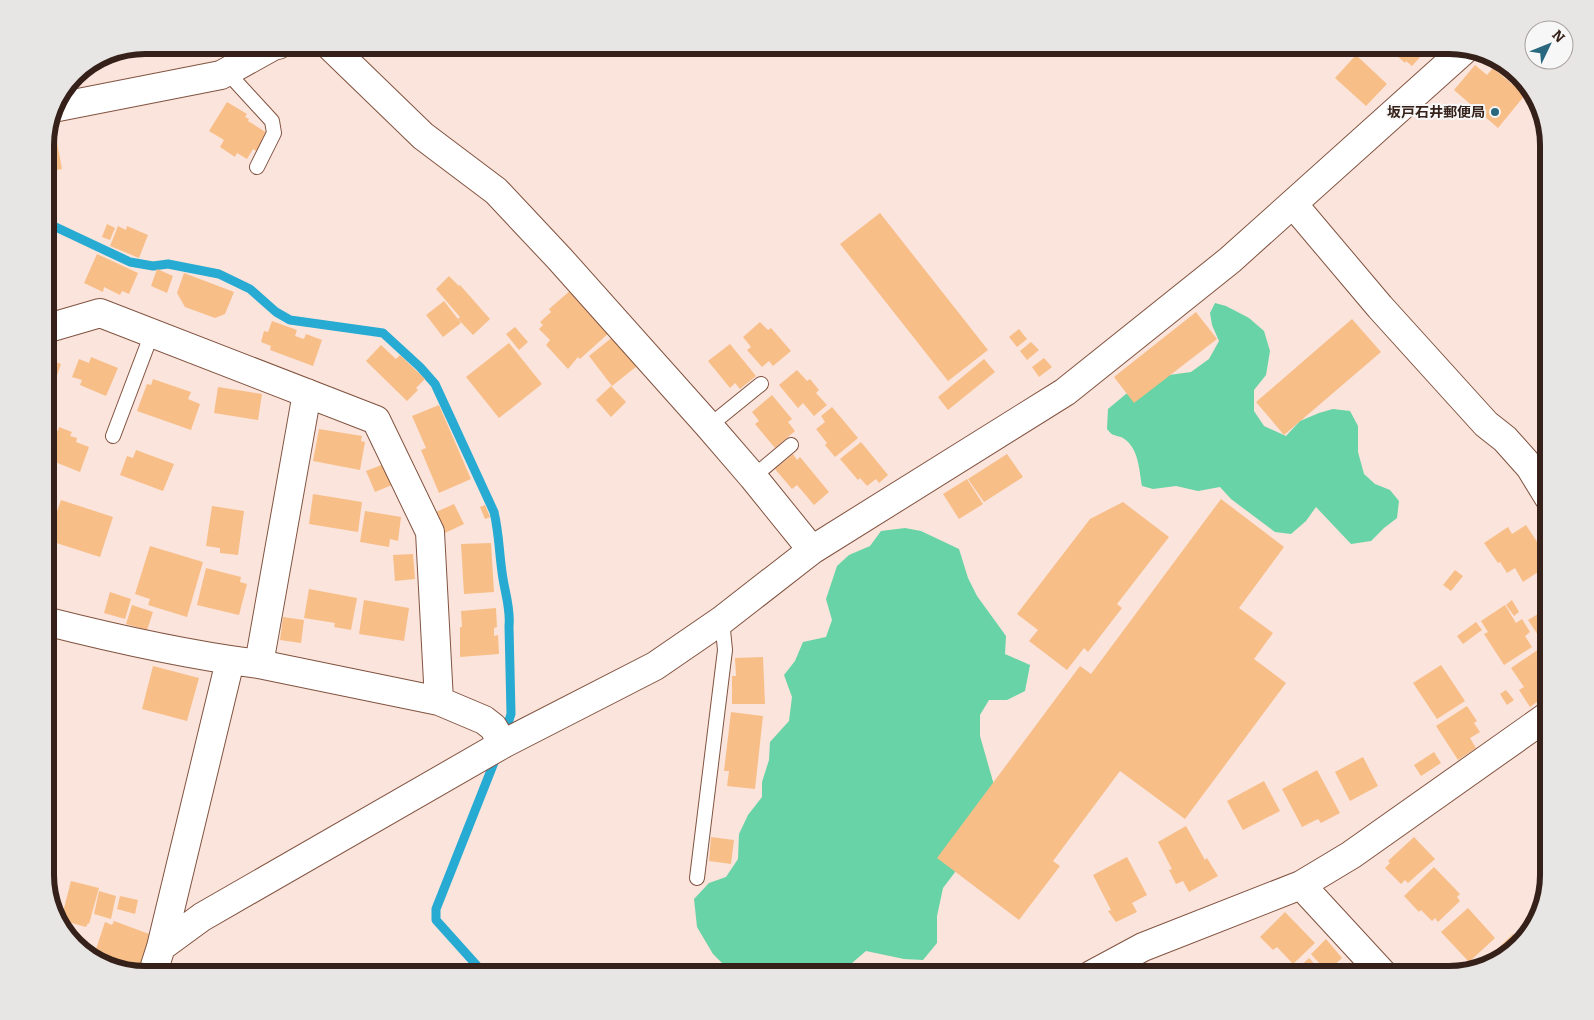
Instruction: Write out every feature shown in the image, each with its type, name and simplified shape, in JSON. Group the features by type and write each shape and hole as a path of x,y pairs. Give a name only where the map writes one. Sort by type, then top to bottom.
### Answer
{"street":[{"path":"63,106 221,75 259,54"},
{"path":"338,54 423,136 496,191 559,258 709,426 812,550"},
{"path":"161,947 202,917 503,744 656,666 722,620 812,550 1065,392 1230,260 1459,55"},
{"path":"1293,204 1380,307 1480,417 1505,439 1530,467 1540,483"},
{"path":"54,327 100,313 376,420 430,532 439,701"},
{"path":"259,664 307,393"},
{"path":"54,623 133,643 230,661 259,664 439,701 484,720 492,727 503,744"},
{"path":"155,966 230,661"},
{"path":"1110,966 1143,947 1301,886 1351,855 1540,721"},
{"path":"1301,886 1376,966"}],"lane":[{"path":"227,72 272,121 274,133 257,167"},
{"path":"113,436 152,332"},
{"path":"709,426 761,384"},
{"path":"753,477 791,445"},
{"path":"697,878 725,650 722,620"}],"green space":[{"path":"1215,303 1226,306 1249,318 1264,331 1270,351 1266,375 1254,390 1254,411 1264,426 1286,436 1300,421 1319,413 1333,409 1350,411 1358,426 1358,452 1364,474 1375,484 1390,490 1399,501 1397,518 1371,541 1351,544 1316,507 1306,521 1291,534 1275,532 1231,499 1220,487 1198,491 1176,486 1153,489 1142,486 1137,460 1132,447 1123,438 1113,435 1107,429 1108,409 1126,394 1151,389 1169,375 1191,372 1209,359 1219,341 1212,325 1210,313"},
{"path":"905,528 921,531 959,549 968,578 977,596 1006,636 1005,654 1030,665 1025,691 1007,700 989,700 980,715 980,736 998,799 962,863 943,888 937,916 937,943 923,960 904,959 866,951 848,966 725,966 713,954 697,927 694,899 709,883 726,877 738,859 739,834 748,815 762,797 762,782 769,760 770,742 789,721 792,697 784,675 795,661 803,642 826,637 832,620 826,599 837,566 849,555 870,546 881,531"}],"building":[{"path":"1395,54 1423,54 1412,66 1406,61 1405,63"},
{"path":"1356,55 1387,84 1366,106 1335,78"},
{"name":"坂戸石井郵便局","path":"1475,65 1487,75 1493,68 1525,95 1498,128 1454,90"},
{"path":"227,102 247,114 245,117 249,119 248,121 267,133 256,151 253,149 247,159 237,153 235,157 220,147 224,140 209,131"},
{"path":"55,132 62,169 54,170"},
{"path":"880,213 988,350 948,381 840,244"},
{"path":"107,224 115,228 110,240 102,237"},
{"path":"118,226 126,230 127,226 148,235 139,258 110,246"},
{"path":"97,254 138,273 129,294 122,291 120,295 104,287 103,292 84,283"},
{"path":"157,269 173,276 167,293 151,286"},
{"path":"184,273 234,292 225,314 215,318 185,307 177,293"},
{"path":"449,276 460,285 490,319 473,335 458,319 460,317 436,289"},
{"path":"571,290 610,332 580,359 578,357 568,369 546,345 550,340 539,329 543,325 540,322 551,312 549,309"},
{"path":"444,301 461,323 443,337 426,315"},
{"path":"1196,312 1217,339 1134,403 1114,377"},
{"path":"1352,319 1381,352 1284,435 1256,402"},
{"path":"272,321 297,330 295,336 304,339 306,334 322,340 313,366 270,350 271,346 261,342 264,331 268,332"},
{"path":"760,322 768,330 771,328 791,351 773,366 769,361 762,367 747,350 751,347 743,337"},
{"path":"515,327 528,342 519,350 506,334"},
{"path":"1019,329 1027,339 1017,347 1009,337"},
{"path":"614,336 637,366 612,386 589,356"},
{"path":"1031,342 1039,350 1027,360 1020,351"},
{"path":"509,343 542,384 499,418 466,377"},
{"path":"730,344 756,376 740,389 735,383 730,388 708,361"},
{"path":"381,345 396,359 400,355 425,379 416,388 418,390 407,401 366,361"},
{"path":"91,357 118,368 106,396 80,385 82,380 72,377 79,359 89,363"},
{"path":"1044,358 1052,367 1039,377 1032,367"},
{"path":"984,359 995,372 948,410 938,397"},
{"path":"54,361 61,364 54,384"},
{"path":"797,370 807,381 810,379 819,390 816,393 827,405 814,416 803,403 798,408 779,385"},
{"path":"153,379 191,392 188,399 200,404 191,430 137,411 147,384 151,385"},
{"path":"611,386 626,402 611,417 596,400"},
{"path":"218,387 262,394 258,420 214,413"},
{"path":"772,395 792,419 788,422 795,431 775,448 755,424 759,421 752,412"},
{"path":"439,405 471,479 439,493 421,450 426,448 412,416"},
{"path":"832,407 858,438 835,457 825,445 827,443 816,429 825,422 821,416"},
{"path":"59,427 72,432 70,436 77,438 76,442 89,447 80,472 54,462 54,429 58,431"},
{"path":"319,429 362,436 361,441 365,442 360,470 313,461"},
{"path":"861,442 888,475 879,483 876,479 867,486 860,478 858,480 840,459"},
{"path":"136,450 174,464 163,491 120,475 127,456 133,458"},
{"path":"793,454 797,460 800,457 829,492 814,505 797,485 792,489 775,469"},
{"path":"1007,454 1023,477 984,502 968,479"},
{"path":"384,464 392,485 375,492 366,471"},
{"path":"967,479 983,504 959,519 943,494"},
{"path":"313,494 362,502 358,532 309,524"},
{"path":"1221,499 1284,547 1239,608 1273,633 1254,659 1286,683 1185,819 1120,771 1053,861 1060,866 1019,920 937,858 1080,666 1091,674"},
{"path":"61,500 113,517 100,557 54,542 54,520"},
{"path":"1123,502 1169,537 1117,604 1122,608 1088,652 1084,648 1067,670 1029,641 1038,630 1017,614 1090,519"},
{"path":"454,504 464,524 445,533 436,512"},
{"path":"485,505 490,517 485,519 480,507"},
{"path":"212,506 244,511 238,555 220,553 220,548 206,546"},
{"path":"365,511 401,517 398,541 390,539 389,547 360,542"},
{"path":"1526,525 1540,546 1540,571 1523,582 1515,568 1507,573 1484,543 1508,527 1512,534"},
{"path":"491,543 494,592 464,594 461,544"},
{"path":"150,546 203,562 187,617 148,605 150,599 135,594"},
{"path":"413,554 415,579 395,581 393,555"},
{"path":"206,568 241,577 240,582 247,584 239,615 197,605"},
{"path":"1455,570 1463,576 1451,591 1443,585"},
{"path":"309,589 357,598 351,630 334,627 335,623 304,618"},
{"path":"110,592 131,599 125,619 104,613"},
{"path":"364,600 409,608 404,641 359,634"},
{"path":"1512,600 1519,612 1514,616 1506,605"},
{"path":"132,605 153,612 147,630 126,624"},
{"path":"1505,605 1516,623 1522,619 1530,632 1525,636 1532,647 1504,665 1484,634 1488,632 1481,621"},
{"path":"496,608 497,627 494,628 494,636 498,635 499,654 460,657 461,611"},
{"path":"1538,614 1540,617 1540,633 1538,635 1528,620"},
{"path":"283,617 304,620 301,643 280,640"},
{"path":"1476,622 1482,630 1463,644 1457,636"},
{"path":"1539,649 1540,700 1530,707 1519,690 1524,687 1511,668"},
{"path":"763,657 765,704 732,704 732,676 736,676 735,658"},
{"path":"1441,665 1465,701 1437,719 1413,683"},
{"path":"153,666 199,678 187,721 142,709"},
{"path":"1506,690 1514,700 1507,705 1500,694"},
{"path":"1467,706 1477,721 1474,723 1480,732 1470,738 1476,748 1458,760 1436,726"},
{"path":"731,712 763,716 755,789 727,786 729,771 724,771"},
{"path":"1434,752 1441,763 1421,776 1414,765"},
{"path":"1363,757 1378,786 1350,801 1335,772"},
{"path":"1317,770 1340,813 1321,823 1318,819 1302,827 1282,789"},
{"path":"1264,781 1280,811 1243,830 1227,801"},
{"path":"1186,826 1205,860 1207,858 1218,876 1189,892 1183,881 1176,884 1169,870 1172,869 1158,842"},
{"path":"711,837 734,840 731,864 709,861"},
{"path":"1414,837 1435,859 1408,883 1405,880 1401,884 1385,868 1390,863 1388,861"},
{"path":"1127,857 1147,895 1132,903 1137,912 1116,922 1108,911 1111,910 1093,875"},
{"path":"1434,867 1460,894 1457,897 1460,901 1438,922 1435,918 1432,921 1421,910 1419,912 1404,896"},
{"path":"71,881 99,888 89,924 86,927 66,921 63,914"},
{"path":"99,891 116,896 111,919 94,914"},
{"path":"120,896 138,900 135,914 117,909"},
{"path":"1468,908 1495,938 1469,962 1441,932"},
{"path":"1285,912 1315,943 1293,964 1277,947 1273,950 1260,937"},
{"path":"114,921 152,935 142,966 121,963 95,952 105,922 112,925"},
{"path":"1513,934 1516,937 1500,951 1497,953 1495,951"},
{"path":"1326,939 1342,958 1333,966 1322,966 1311,954"},
{"path":"1309,958 1317,966 1301,966"}],"waterway":[{"path":"54,226 130,262 153,266 168,264 219,274 250,289 276,312 290,320 383,333 420,367 435,384 494,512 509,619 511,714 504,736"},
{"path":"477,966 436,920 436,909 497,755"}],"place":[{"name":"坂戸石井郵便局","path":"1495,112"}]}
